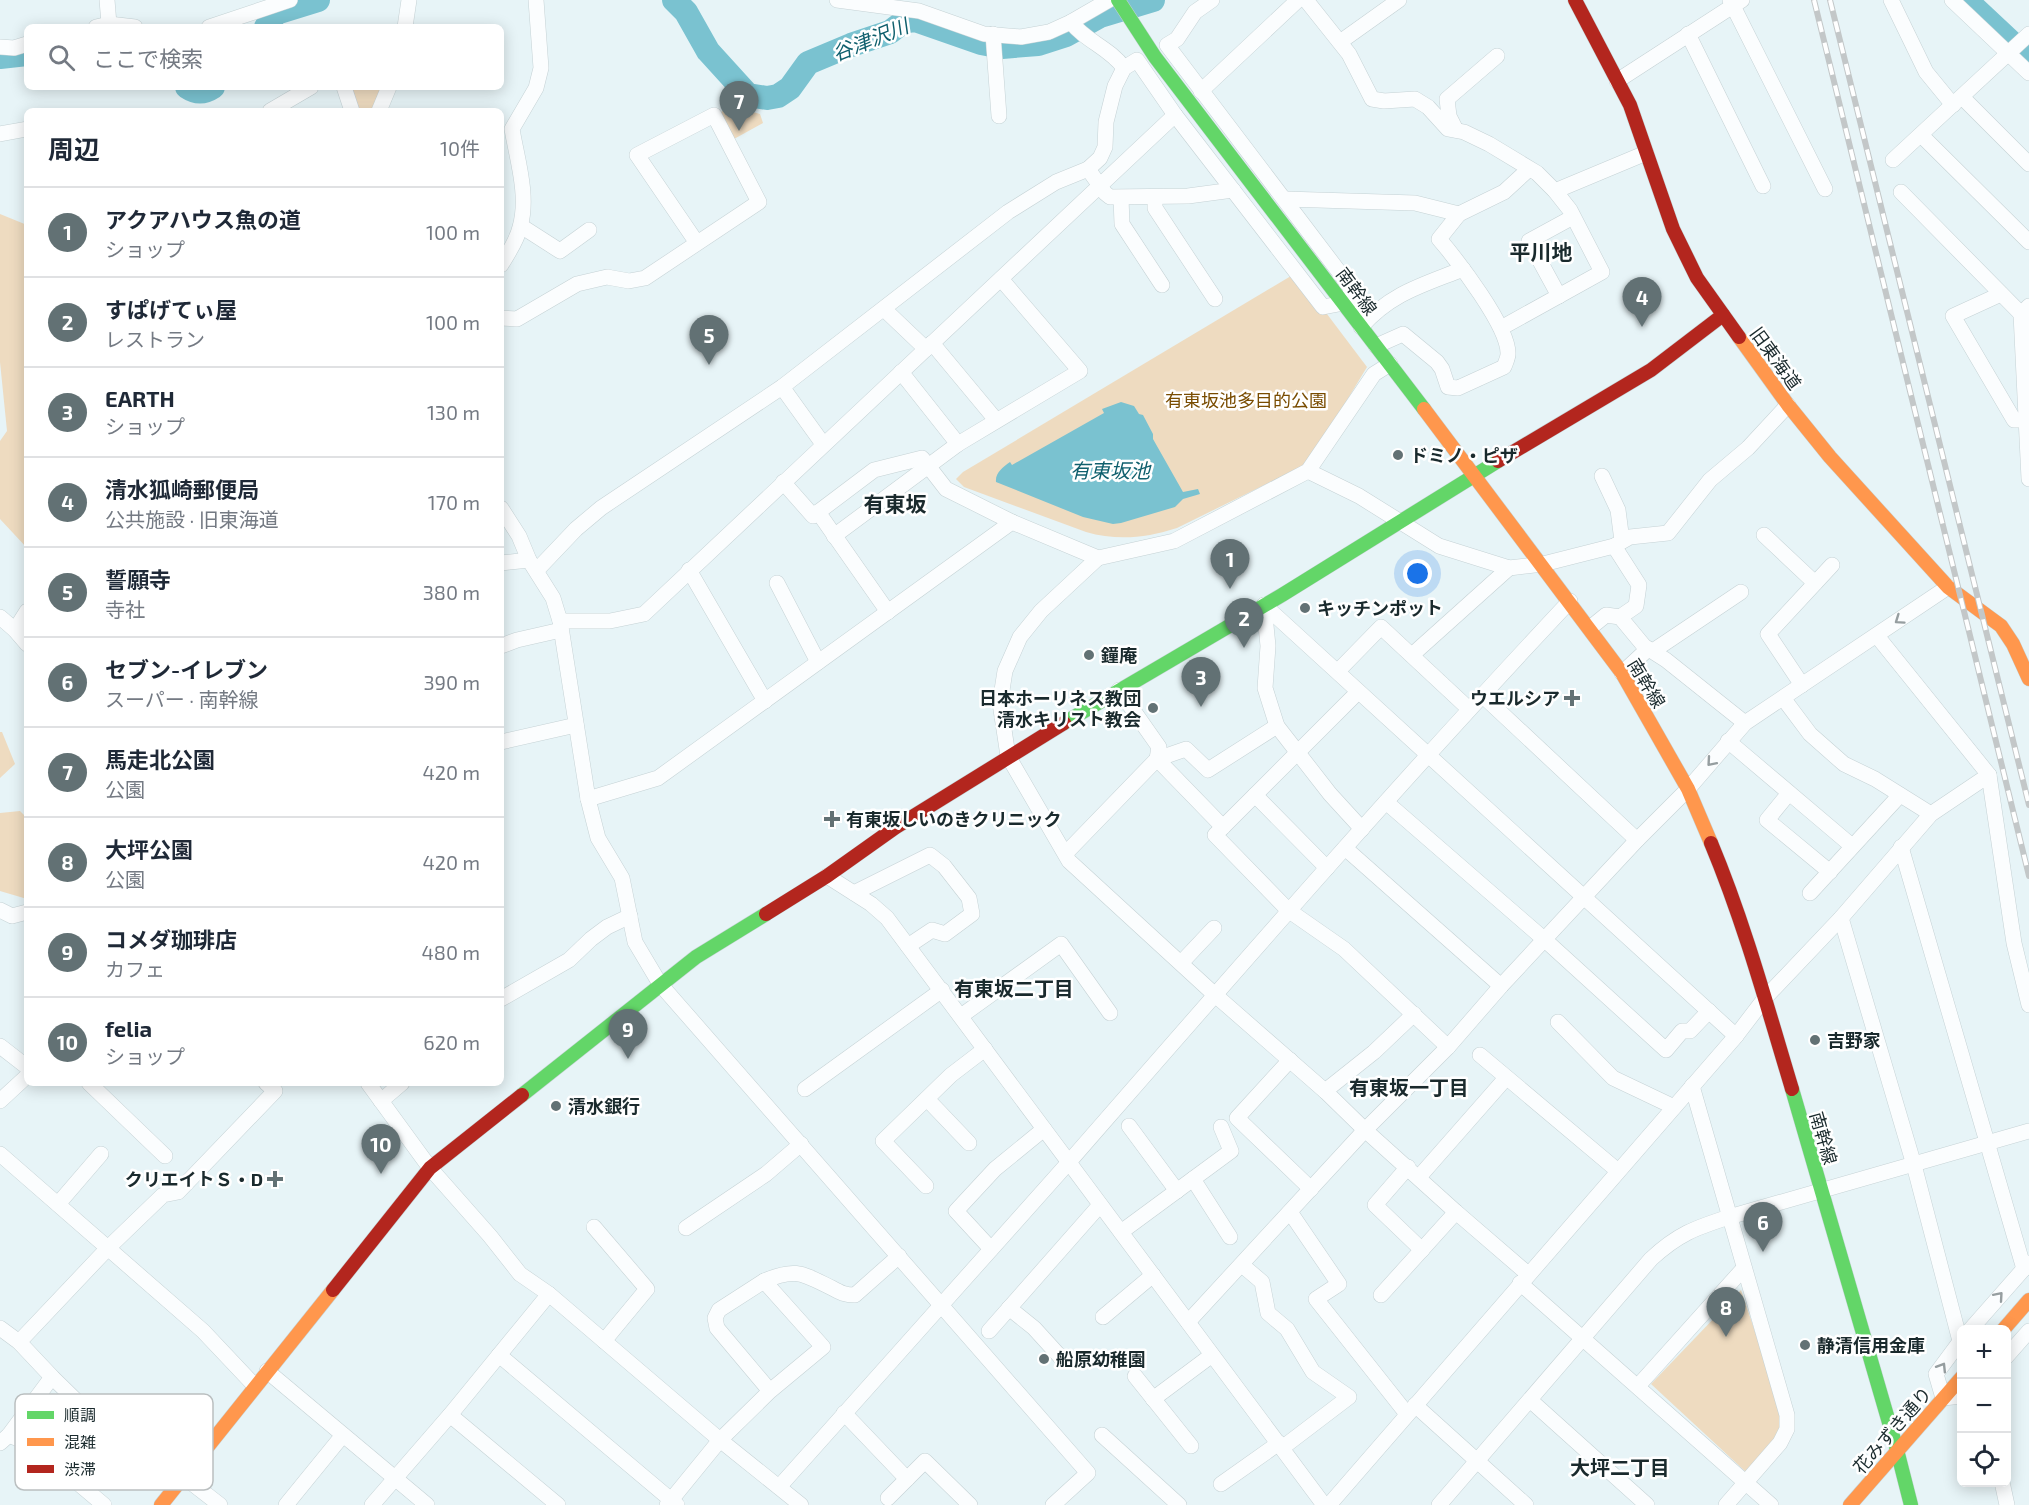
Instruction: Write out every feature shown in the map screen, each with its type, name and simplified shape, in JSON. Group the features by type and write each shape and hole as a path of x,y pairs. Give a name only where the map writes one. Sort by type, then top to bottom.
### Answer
{"street":[{"path":"103,24 107,0"},
{"path":"218,24 290,0"},
{"path":"405,24 409,0"},
{"path":"504,260 521,226 523,191 506,133 536,88 541,68 536,0"},
{"path":"837,0 919,11 984,34 1021,37 1048,32 1071,22 1109,0"},
{"name":"南幹線","path":"1118,0 1155,57 1590,628 1622,673 1688,789 1724,874 1765,998 1911,1505"},
{"path":"1212,0 1196,12 1177,39 1167,45 1349,285 1361,327"},
{"path":"1201,91 1298,0"},
{"path":"1306,0 1349,54 1372,99 1383,101 1415,99 1428,107 1448,129 1490,144 1529,169 1555,191 1573,217 1602,272 1501,328"},
{"path":"1340,42 1399,0"},
{"name":"旧東海道","path":"1575,0 1630,105 1684,254 1697,278 1788,405 1830,457 1948,587 1961,599 1990,616 2006,630 2025,663 2029,679"},
{"path":"1891,0 1926,72 2029,164"},
{"path":"1952,0 2029,73"},
{"path":"1617,81 1735,2 1826,189"},
{"path":"1071,22 1082,33 1117,58 1124,68"},
{"path":"993,34 999,116"},
{"path":"1688,34 1763,186"},
{"path":"1893,160 2025,37"},
{"path":"0,47 15,48 24,45"},
{"path":"1456,130 1449,116 1447,99 1497,56"},
{"path":"504,563 533,565 601,508 782,387 885,310 1008,212 1056,182 1088,170 1100,158 1105,147 1106,122 1115,86 1124,68 1137,60 1175,115 1323,307 1344,303"},
{"path":"279,108 306,90"},
{"path":"345,90 351,108"},
{"path":"381,108 388,90"},
{"path":"504,318 517,319 577,284 607,276 628,281 645,278 759,202 714,115 637,155 697,243"},
{"path":"504,645 561,626 610,621 644,614 1175,115"},
{"path":"0,135 24,130"},
{"path":"1921,135 2029,242"},
{"path":"1555,191 1646,153"},
{"path":"1376,346 1403,334 1437,362 1448,387 1458,388 1504,367 1508,354 1501,328 1463,269 1439,239 1459,214 1504,192 1529,169"},
{"path":"1088,170 1110,197 1188,196 1233,190"},
{"path":"1901,192 2001,294 2026,314 2025,420 2029,479"},
{"path":"1155,197 1155,208 1215,299"},
{"path":"1121,198 1122,224 1162,285"},
{"path":"1285,199 1414,203 1459,214"},
{"path":"1559,296 1529,241 1573,217"},
{"path":"521,226 560,251 589,230"},
{"path":"1361,327 1373,313 1397,295 1463,269"},
{"path":"834,536 958,444 1080,371 1001,279"},
{"path":"2001,294 1963,309 1953,316 2014,420 2025,420"},
{"path":"885,310 929,346 996,420"},
{"path":"213,1440 430,1168 696,957 827,876 896,827 1008,756 1264,605 1651,370 1723,315"},
{"path":"1390,364 1374,374 1308,471 1174,541 1098,558 1041,611 1020,637 1005,670 1000,703 1008,756 1069,861 1214,994 1325,1091 1456,1212 1584,1338 1771,1505"},
{"path":"901,372 958,444"},
{"path":"782,387 823,444"},
{"path":"1308,471 1359,496 1439,546 1509,568 1543,564 1618,544 1630,537 1668,533 1710,480 1749,448 1788,405"},
{"path":"783,482 813,516 874,470 922,458 930,465 946,489 1012,522 1098,558"},
{"path":"1602,476 1618,510 1618,544 1639,585 1636,606 1620,617"},
{"path":"504,513 553,598 561,626 588,799 598,838 622,878 635,942 660,984 1088,1473 1053,1505"},
{"path":"818,513 888,612"},
{"path":"588,799 658,778 1012,522"},
{"path":"1764,535 1815,583"},
{"path":"1802,685 1768,634 1832,565"},
{"path":"1412,655 1509,568"},
{"path":"689,570 765,700"},
{"path":"777,583 818,662"},
{"path":"1188,1323 1365,1130 1448,1047 1501,986 1637,840 1688,789 1745,723 1948,587"},
{"path":"1622,673 1651,650 1741,592"},
{"path":"778,1487 1069,1162 1288,910 1469,709 1570,602"},
{"path":"1264,605 1736,1036"},
{"path":"1264,605 1268,646 1265,688 1277,726 1330,794 1362,829"},
{"path":"1590,628 1606,615 1620,617 1644,646 1666,660 1745,723"},
{"path":"15,630 24,616"},
{"path":"0,617 24,640"},
{"path":"1338,671 1381,627 1469,709"},
{"path":"1877,636 1989,776 2014,943 2029,1005"},
{"path":"1119,690 1159,747 1157,759"},
{"path":"1358,692 1215,835 1288,910 1344,949 1448,1047"},
{"path":"1482,695 1637,840"},
{"path":"1783,698 1810,734 1844,764 1875,779 1931,814"},
{"path":"504,741 576,725"},
{"path":"1066,853 1157,759 1186,749 1208,770 1277,726"},
{"path":"1728,741 1852,846"},
{"path":"1157,759 1223,827"},
{"path":"827,876 887,918 1152,1275 1327,1505 1736,1036 1765,998 1840,918 1901,847 1931,814 1989,776"},
{"path":"1789,793 1767,820 1830,872"},
{"path":"1255,795 1327,868"},
{"path":"1810,893 1900,795"},
{"path":"1386,802 1545,940 1666,1050 1682,1031 1690,1031 1709,1011"},
{"path":"1901,847 1987,1144 2026,1266 1974,1325"},
{"path":"1345,848 1501,986"},
{"path":"854,893 930,855 944,866 969,898 972,914 945,934 932,930 908,946"},
{"path":"0,910 12,916 24,913"},
{"path":"504,997 569,960 607,927 630,916"},
{"path":"1840,918 1961,1325"},
{"path":"1181,963 1214,928"},
{"path":"961,1016 1061,944 1110,1013"},
{"path":"805,1089 942,990"},
{"path":"1325,1091 1374,1052 1414,1014"},
{"path":"1558,1022 1613,1078 1674,1107"},
{"path":"0,1046 24,1065"},
{"path":"926,1186 883,1141 951,1075 985,1049"},
{"path":"1480,1054 1618,1171"},
{"path":"1290,1060 1237,1118 1311,1189"},
{"path":"1422,1250 1375,1205 1413,1172 1506,1078"},
{"path":"0,1101 24,1079"},
{"path":"91,1086 165,1156"},
{"path":"19,1342 108,1248 163,1195 178,1192 275,1091 269,1086"},
{"path":"370,1086 430,1168 520,1274 549,1294 720,1440 801,1505"},
{"path":"381,1101 398,1086"},
{"path":"1692,1086 1787,1415 1787,1429 1779,1443 1726,1505"},
{"path":"927,1099 969,1143"},
{"path":"1129,1126 1177,1191"},
{"path":"1121,1232 1231,1151 1221,1127"},
{"path":"991,1249 956,1211 995,1169 1044,1130"},
{"path":"1439,1505 1651,1259 1677,1237 1697,1227 1729,1217 2029,1131"},
{"path":"686,1228 766,1174 801,1144"},
{"path":"0,1154 203,1331 255,1386"},
{"path":"58,1204 101,1154"},
{"path":"1192,1179 1230,1237"},
{"path":"989,1331 1100,1204"},
{"path":"1290,1212 1339,1284 1316,1299 1411,1409 1477,1461 1526,1505"},
{"path":"1381,1295 1456,1212"},
{"path":"594,1227 647,1288 604,1341"},
{"path":"770,1391 717,1328 715,1318 719,1310 764,1281 780,1274 795,1272 845,1295 855,1295 899,1256"},
{"path":"1221,1484 1349,1396 1313,1372 1287,1329 1268,1313 1262,1282 1242,1265"},
{"path":"1638,1386 1744,1268"},
{"path":"1103,1317 1152,1275"},
{"path":"499,1355 671,1503 720,1440 770,1391 823,1347 764,1281"},
{"path":"372,1505 450,1415 549,1294"},
{"path":"2007,1325 2029,1300"},
{"path":"1010,1308 1034,1328 1064,1360"},
{"path":"0,1328 19,1342 69,1394"},
{"path":"2011,1352 2029,1331"},
{"path":"1957,1346 1936,1374 1944,1398 1957,1397"},
{"path":"1153,1399 1212,1355"},
{"path":"267,1371 427,1505"},
{"path":"1135,1376 1191,1446"},
{"path":"38,1394 51,1377"},
{"name":"花みずき通り","path":"1850,1505 1960,1379"},
{"path":"1530,1400 1647,1505"},
{"path":"844,1413 907,1479"},
{"path":"450,1415 558,1505"},
{"path":"2,1441 15,1424"},
{"path":"286,1505 343,1435"},
{"path":"1102,1435 1179,1505"},
{"path":"888,1498 926,1461 970,1505"},
{"path":"2003,1487 2007,1505"},
{"path":"87,1490 104,1505"},
{"path":"161,1505 173,1490"},
{"path":"201,1490 220,1505"}],"green space":[{"path":"351,90 381,90 375,108 356,108"},
{"path":"732,106 760,114 763,123 734,139 721,112"},
{"path":"0,214 24,224 24,545 0,519 0,441 7,431 0,362"},
{"name":"有東坂池多目的公園","path":"1296,273 1367,367 1309,463 1177,528 1132,537 1109,537 1086,532 964,487 956,479 963,472"},
{"path":"0,732 2,732 15,764 0,778"},
{"path":"20,811 24,815 24,898 0,891 0,813"},
{"path":"1741,1290 1781,1409 1781,1424 1776,1438 1747,1473 1651,1384"}],"water":[{"name":"有東坂池","path":"1121,402 1134,406 1139,414 1143,415 1153,434 1153,439 1183,492 1198,489 1200,494 1183,499 1175,507 1113,524 1083,517 996,482 998,473 1010,462 1012,465 1104,413 1102,409"}],"waterway":[{"name":"谷津沢川","path":"268,24 276,13 318,0"},
{"name":"谷津沢川","path":"674,0 686,12 708,51 748,95 767,98 778,96 790,88 808,63 890,32 903,22 915,20 981,43 1002,47 1038,44 1066,35 1100,16 1153,0"},
{"name":"谷津沢川","path":"1966,0 2029,59"},
{"name":"谷津沢川","path":"0,57 24,54"},
{"name":"谷津沢川","path":"194,90 200,92 206,90"}],"railway":[{"path":"1814,0 2029,876"},
{"path":"1830,0 2029,805"}],"traffic: fast":[{"path":"1118,0 1155,57 1424,409"},
{"path":"1064,723 1282,595 1498,461"},
{"path":"522,1095 696,957 766,914"},
{"path":"1792,1089 1911,1505"}],"traffic: slow":[{"path":"1739,337 1788,405 1830,457 1948,587 2001,626 2013,644 2029,679"},
{"path":"1424,409 1622,673 1688,789 1711,843"},
{"path":"213,1440 333,1290"},
{"path":"2007,1325 2029,1300"},
{"path":"1850,1505 1960,1379"},
{"path":"161,1505 173,1490"}],"traffic: jam":[{"path":"1575,0 1630,105 1673,229 1697,278 1739,337"},
{"path":"1498,461 1651,370 1723,315"},
{"path":"766,914 827,876 896,827 1064,723"},
{"path":"1711,843 1745,934 1792,1089"},
{"path":"333,1290 430,1168 522,1095"}],"place":[{"name":"馬走北公園","path":"739,131"},
{"name":"清水狐崎郵便局","path":"1642,327"},
{"name":"誓願寺","path":"709,365"},
{"name":"ドミノ・ピザ","path":"1398,455"},
{"name":"アクアハウス魚の道","path":"1230,589"},
{"name":"キッチンポット","path":"1305,608"},
{"name":"すぱげてぃ屋","path":"1244,648"},
{"name":"鐘庵","path":"1089,655"},
{"name":"ウエルシア","path":"1572,698"},
{"name":"EARTH","path":"1201,707"},
{"name":"日本ホーリネス教団 清水キリスト教会","path":"1153,708"},
{"name":"有東坂しいのきクリニック","path":"832,819"},
{"name":"吉野家","path":"1815,1040"},
{"name":"コメダ珈琲店","path":"628,1059"},
{"name":"清水銀行","path":"556,1106"},
{"name":"felia","path":"381,1174"},
{"name":"クリエイトＳ・D","path":"275,1179"},
{"name":"セブン-イレブン","path":"1763,1252"},
{"name":"大坪公園","path":"1726,1337"},
{"name":"静清信用金庫","path":"1805,1345"},
{"name":"船原幼稚園","path":"1044,1359"}],"district":[{"name":"平川地","path":"1541,251"},
{"name":"有東坂","path":"895,503"},
{"name":"有東坂二丁目","path":"1014,988"},
{"name":"有東坂一丁目","path":"1409,1087"},
{"name":"大坪二丁目","path":"1620,1467"}]}
